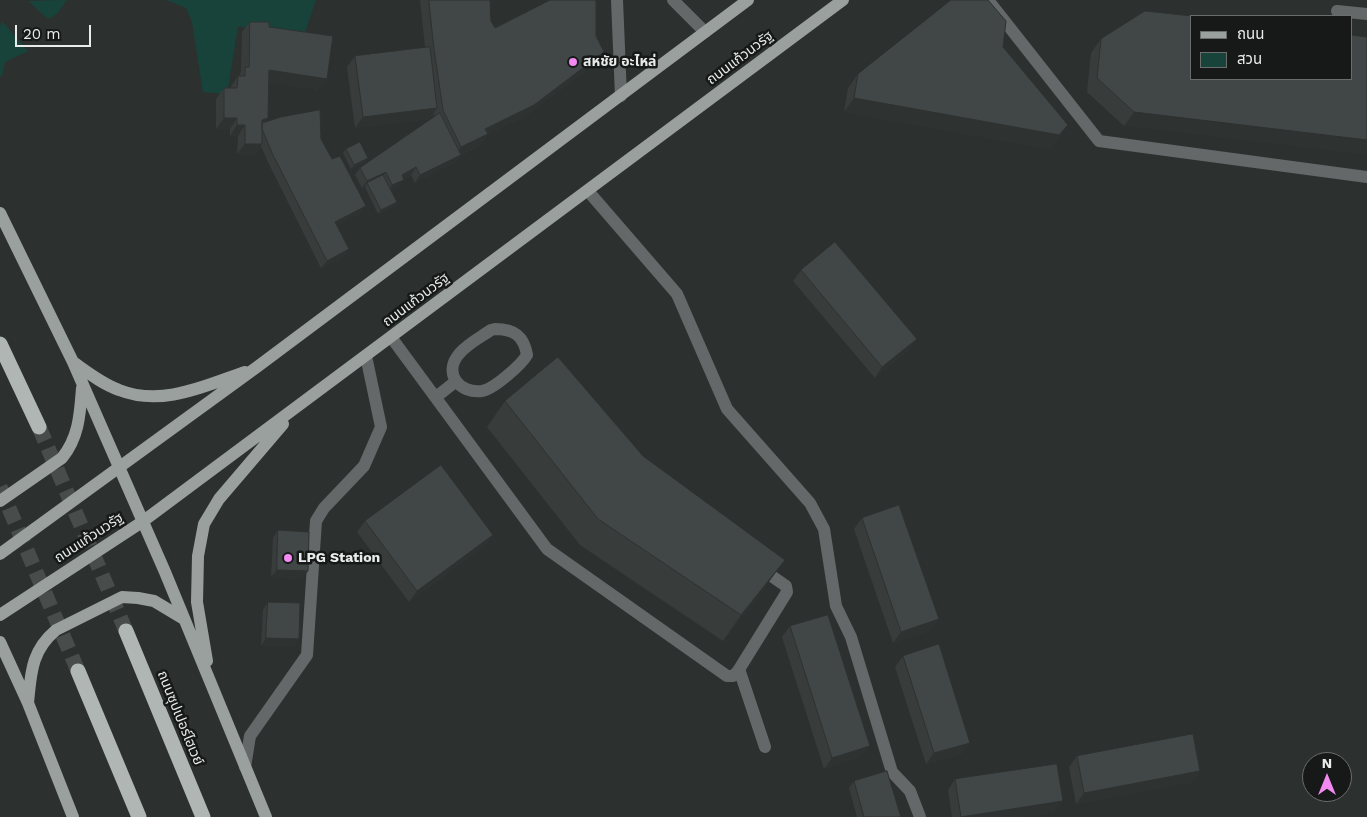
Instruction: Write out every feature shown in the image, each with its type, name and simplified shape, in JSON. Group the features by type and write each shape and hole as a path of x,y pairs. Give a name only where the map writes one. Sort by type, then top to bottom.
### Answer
{"highway":[{"path":"0,344 38,427"},
{"name":"ถนนซุปเปอร์ไฮเวย์","path":"126,631 203,817"},
{"path":"78,670 139,817"}],"main road":[{"path":"0,554 257,368 748,0"},
{"name":"ถนนแก้วนวรัฐ","path":"0,615 142,522 843,0"},
{"path":"0,213 73,362 184,619 266,817"},
{"path":"73,362 105,384 120,391 145,396 165,397 186,393 257,368"},
{"path":"0,501 62,458 69,449 76,433 82,386"},
{"path":"210,681 197,602 198,556 204,524 219,499 297,407"},
{"path":"28,703 32,668 36,655 46,638 56,630 122,597 154,601 184,619"},
{"path":"0,642 28,703 73,817"}],"street":[{"path":"617,0 621,96"},
{"path":"673,0 705,32"},
{"path":"988,0 1099,141 1367,177"},
{"path":"1337,11 1367,14"},
{"path":"588,190 676,294 727,409 810,503 824,529 836,606 851,637 892,772 910,791 920,817"},
{"path":"490,330 509,330 519,336 523,342 527,355 523,362 490,388 481,391 474,390 462,387 455,382 453,369 460,352 490,330"},
{"path":"391,337 547,548 725,674 733,676 787,592 786,586 751,562"},
{"path":"245,766 250,736 307,655 316,521 324,508 364,466 381,427 366,356"},
{"path":"436,397 455,382"},
{"path":"739,669 765,747"}],"green space":[{"path":"67,0 57,14 48,19 28,1"},
{"path":"167,0 316,0 302,41 238,26 227,94 203,92 192,22 186,8"},
{"path":"2,21 28,51 5,62 2,76 0,76 0,26"}],"building":[{"path":"429,0 490,0 491,21 495,28 550,0 596,0 596,36 604,52 534,105 485,129 488,134 461,147 443,110"},
{"path":"951,0 988,0 1006,21 1003,47 1068,125 1059,135 854,98 858,74"},
{"path":"1145,11 1190,16 1190,80 1352,80 1352,35 1367,37 1367,140 1134,112 1097,78 1101,39"},
{"path":"250,22 269,22 269,27 333,36 327,79 269,70 268,118 262,120 262,144 245,144 245,125 237,125 237,118 224,118 224,88 237,88 238,76 245,76 245,67 249,67"},
{"path":"430,47 437,108 363,117 355,56"},
{"path":"320,110 321,139 332,159 340,156 366,206 335,222 349,249 327,261 272,153 262,129 262,123 281,117"},
{"path":"440,113 461,155 420,175 416,167 402,175 404,180 392,185 386,172 367,181 360,168"},
{"path":"360,142 368,158 354,165 346,149"},
{"path":"383,175 397,202 381,210 367,183"},
{"path":"835,242 917,339 882,367 801,270"},
{"path":"558,357 643,456 785,560 741,615 598,519 505,401"},
{"path":"441,465 493,535 417,591 365,521"},
{"path":"899,505 939,619 901,632 862,518"},
{"name":"LPG Station","path":"278,530 309,532 308,571 277,570"},
{"path":"268,602 300,603 299,639 266,638"},
{"path":"828,615 870,746 832,758 790,626"},
{"path":"939,644 970,743 934,753 903,656"},
{"path":"1193,734 1200,771 1084,793 1077,756"},
{"path":"1057,764 1063,801 961,817 955,779"},
{"path":"887,771 901,817 864,817 854,781"}],"tunnel":[{"path":"39,427 126,631"},
{"path":"0,487 78,671"}],"place":[{"name":"สหชัย อะไหล่","path":"573,62"},
{"name":"LPG Station","path":"288,558"}]}
